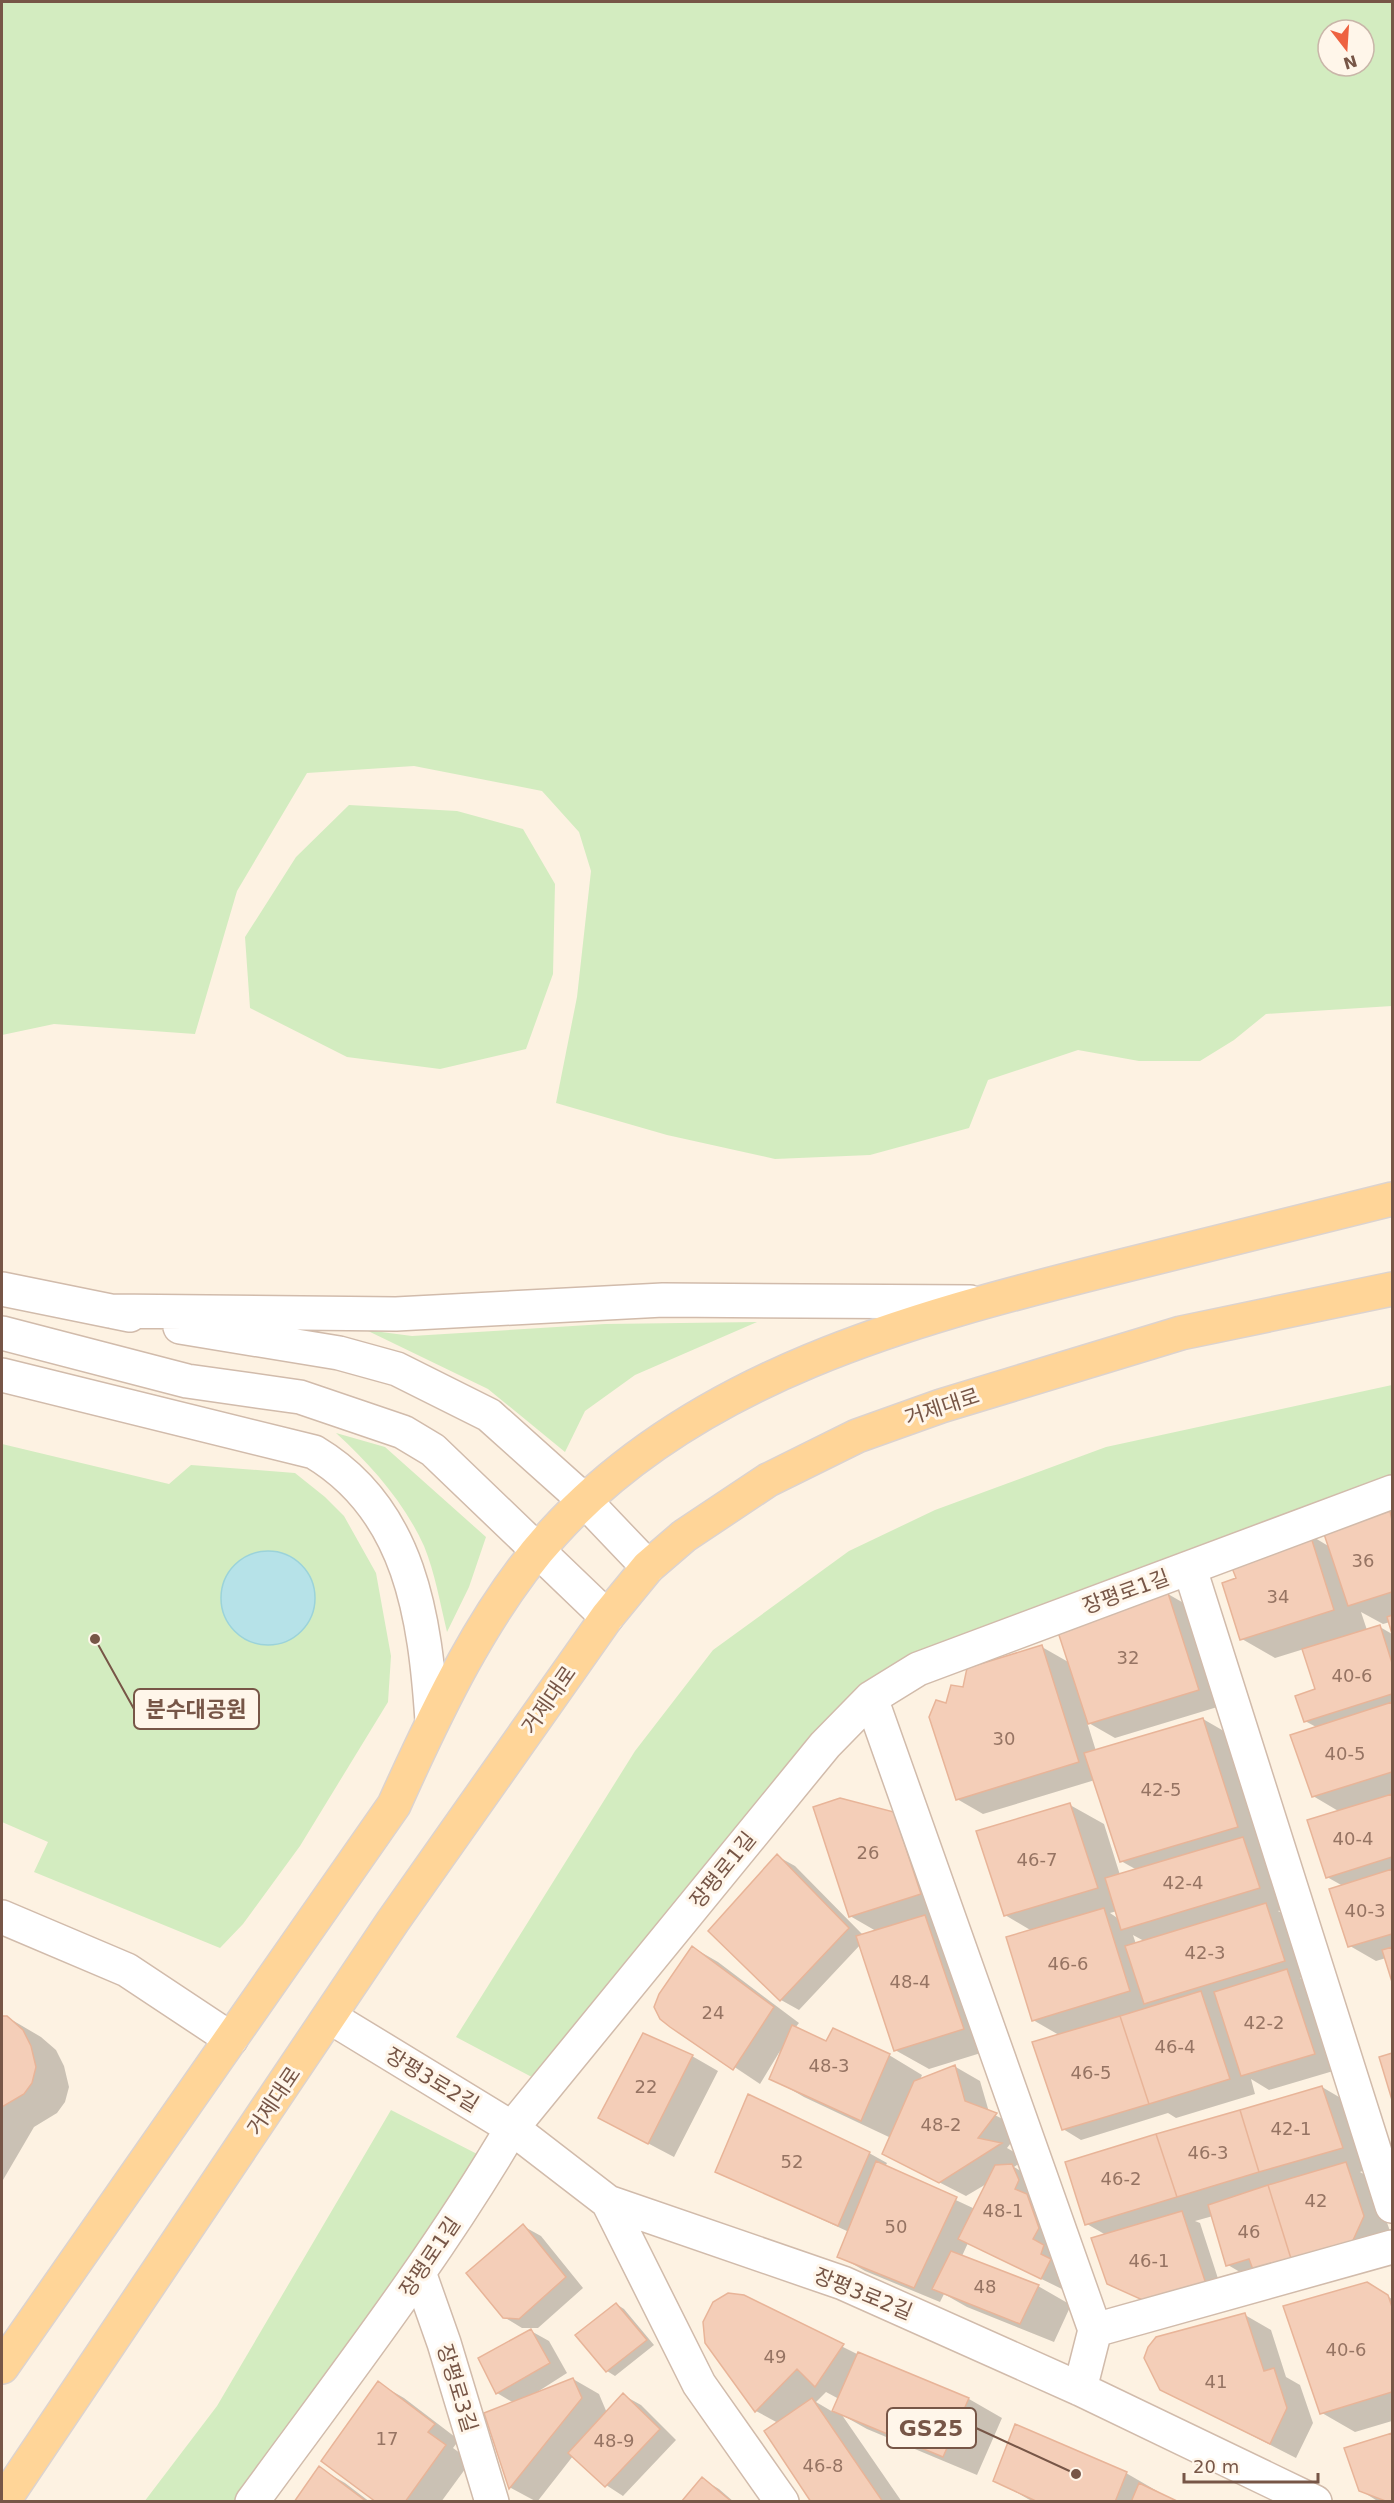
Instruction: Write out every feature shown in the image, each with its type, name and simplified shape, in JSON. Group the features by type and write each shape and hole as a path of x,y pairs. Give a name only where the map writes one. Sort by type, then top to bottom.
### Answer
{"main road":[{"path":"2,2367 394,1805 432,1721 500,1602 538,1551 611,1475 717,1404 845,1345 981,1301 1392,1200"},
{"name":"거제대로","path":"3,2502 393,1921 607,1617 648,1567 684,1536 768,1480 856,1436 941,1406 1181,1333 1392,1289"}],"street":[{"path":"2,1289 197,1331 339,1353 397,1369 489,1415 585,1501 648,1567"},
{"path":"110,1311 396,1314 663,1300 981,1301"},
{"path":"2,1334 187,1381 300,1397 403,1432 433,1450 607,1617"},
{"path":"2,1375 314,1452 336,1465 358,1484 379,1510 395,1541 422,1622 432,1721"},
{"name":"장평로1길","path":"252,2502 420,2275 479,2185 512,2128 825,1745 871,1698 918,1669 1392,1492"},
{"path":"1190,1569 1392,2206"},
{"path":"871,1698 1095,2330 1080,2389"},
{"path":"2,1917 127,1970 231,2039"},
{"name":"장평3로2길","path":"330,2017 512,2128 608,2202 843,2283 1080,2389 1315,2502"},
{"path":"608,2202 699,2384 782,2502"},
{"path":"1095,2330 1392,2247"},
{"name":"장평로3길","path":"420,2275 444,2343 492,2502"}],"green space":[{"path":"2,2 1392,2 1392,1006 1266,1014 1234,1040 1200,1061 1139,1061 1078,1050 988,1080 969,1128 870,1155 775,1159 667,1135 556,1103 577,997 591,871 579,832 542,791 414,766 307,773 237,891 195,1034 54,1024 2,1035"},
{"path":"349,805 457,811 523,829 555,884 553,974 526,1049 440,1069 347,1057 250,1008 245,937 296,857"},
{"path":"757,1322 635,1375 585,1411 565,1452 488,1389 366,1330 412,1336 605,1324"},
{"path":"1392,1385 1392,1492 871,1698 547,2085 456,2037 635,1751 713,1650 849,1551 935,1510 1106,1447"},
{"path":"336,1433 385,1447 486,1537 469,1587 447,1632 431,1567 416,1530 386,1485"},
{"path":"2,1444 169,1484 191,1465 295,1473 344,1516 376,1573 391,1656 388,1702 300,1846 243,1924 220,1948 34,1872 48,1842 2,1822"},
{"path":"391,2110 483,2157 252,2501 144,2502 217,2406"}],"water":[{"path":"268,1551 286,1555 301,1565 311,1580 315,1598 311,1616 301,1631 286,1641 268,1645 250,1641 235,1631 225,1616 221,1598 225,1580 235,1565 250,1555"}],"building":[{"path":"1390,1511 1392,1592 1348,1606 1323,1531"},
{"path":"1310,1534 1334,1610 1240,1640 1222,1583 1236,1578 1232,1568"},
{"path":"1168,1593 1199,1690 1088,1724 1056,1626"},
{"path":"1392,1615 1392,1634 1387,1617"},
{"path":"1380,1625 1392,1663 1392,1694 1304,1722 1295,1696 1315,1689 1302,1649"},
{"path":"1042,1645 1079,1762 956,1800 929,1717 936,1700 946,1703 951,1685 963,1687 967,1668"},
{"path":"1392,1702 1392,1772 1312,1797 1290,1735"},
{"path":"1203,1718 1238,1827 1120,1862 1084,1753"},
{"path":"1392,1794 1392,1857 1326,1878 1307,1820"},
{"path":"840,1798 894,1812 921,1894 849,1917 813,1807"},
{"path":"1070,1803 1098,1888 1004,1916 976,1831"},
{"path":"1243,1837 1260,1888 1121,1930 1105,1878"},
{"path":"777,1854 849,1928 780,2001 708,1931"},
{"path":"1392,1869 1392,1934 1348,1947 1329,1889"},
{"path":"1266,1903 1285,1961 1144,2004 1125,1946"},
{"path":"1104,1908 1130,1991 1032,2021 1006,1937"},
{"path":"925,1915 964,2029 894,2051 856,1936"},
{"path":"692,1946 774,2007 733,2070 670,2027 660,2019 654,2007 659,1994"},
{"path":"1392,1947 1392,1982 1382,1950"},
{"path":"1287,1969 1315,2054 1241,2076 1214,1992"},
{"path":"1201,1991 1230,2079 1149,2104 1120,2016"},
{"path":"2,2016 7,2016 23,2030 31,2046 36,2067 32,2083 24,2094 2,2107"},
{"path":"1120,2016 1149,2104 1062,2130 1032,2042"},
{"path":"792,2025 826,2041 833,2028 890,2054 861,2121 769,2079"},
{"path":"643,2033 693,2055 648,2144 598,2118"},
{"path":"1392,2053 1392,2100 1379,2057"},
{"path":"955,2065 965,2101 997,2113 978,2138 1002,2143 939,2183 882,2154 914,2081"},
{"path":"1322,2086 1343,2148 1259,2172 1240,2110"},
{"path":"748,2094 870,2152 838,2226 715,2172"},
{"path":"1240,2110 1259,2172 1177,2197 1156,2134"},
{"path":"1156,2134 1177,2197 1085,2225 1065,2162"},
{"path":"876,2161 957,2197 914,2288 837,2257"},
{"path":"1346,2162 1364,2216 1349,2249 1293,2265 1268,2185"},
{"path":"1012,2164 1019,2180 1015,2189 1027,2194 1039,2228 1033,2239 1044,2245 1041,2254 1051,2259 1041,2279 958,2239 995,2165"},
{"path":"1268,2185 1293,2265 1255,2275 1249,2259 1226,2266 1208,2205"},
{"path":"1182,2211 1207,2287 1147,2302 1107,2284 1091,2238"},
{"path":"523,2224 566,2277 519,2319 503,2318 466,2273"},
{"path":"951,2251 1039,2285 1020,2324 932,2289"},
{"path":"1367,2282 1388,2295 1392,2307 1392,2392 1320,2414 1283,2306"},
{"path":"728,2293 744,2295 844,2344 815,2387 797,2369 755,2412 705,2343 703,2322 713,2302"},
{"path":"616,2303 647,2340 606,2372 575,2335"},
{"path":"1245,2313 1264,2371 1274,2368 1287,2408 1270,2444 1160,2390 1144,2358 1148,2347 1156,2337"},
{"path":"531,2329 550,2363 496,2394 478,2358"},
{"path":"858,2352 969,2398 943,2457 832,2411"},
{"path":"573,2378 582,2398 509,2489 484,2413"},
{"path":"378,2381 435,2424 428,2432 446,2445 405,2502 376,2502 321,2461"},
{"path":"623,2393 660,2429 605,2487 568,2453"},
{"path":"812,2398 883,2502 811,2502 764,2431"},
{"path":"1015,2424 1127,2472 1115,2502 1038,2502 993,2481"},
{"path":"1392,2433 1392,2502 1388,2502 1359,2491 1344,2448"},
{"path":"319,2466 367,2502 294,2502"},
{"path":"702,2477 732,2502 681,2502"},
{"path":"1139,2483 1179,2502 1131,2502"}],"place":[{"name":"분수대공원","path":"95,1639"},
{"name":"GS25","path":"1076,2474"}]}
